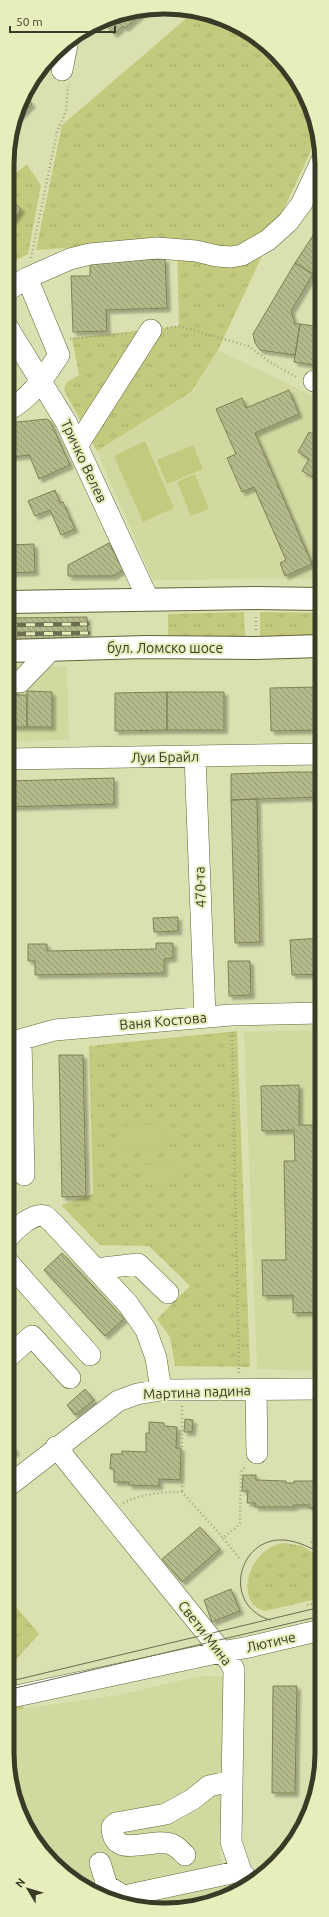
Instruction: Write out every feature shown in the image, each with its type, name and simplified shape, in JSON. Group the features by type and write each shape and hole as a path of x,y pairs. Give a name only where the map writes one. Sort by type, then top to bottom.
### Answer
{"main road":[{"path":"14,602 148,599 315,599"},
{"name":"бул. Ломско шосе","path":"14,650 315,646"}],"street":[{"path":"62,70 66,50"},
{"path":"14,286 27,278 70,259 90,254 157,248 196,251 231,257 242,255 268,240 288,222 302,203 315,175"},
{"path":"14,406 31,393 42,381 60,355 27,278"},
{"path":"77,446 151,330"},
{"name":"Тричко Велев","path":"14,337 66,422 148,599"},
{"path":"14,682 20,682 51,650"},
{"name":"Луи Брайл","path":"14,759 315,754"},
{"name":"470-та","path":"195,756 205,1017"},
{"name":"Ваня Костова","path":"14,1042 55,1030 205,1017 315,1013"},
{"path":"14,1042 24,1175"},
{"path":"14,1233 28,1220 36,1216 44,1216 52,1222 128,1304 146,1330 156,1358 161,1390"},
{"path":"95,1269 138,1264 168,1293"},
{"path":"14,1269 90,1355"},
{"path":"14,1352 32,1336 70,1378"},
{"name":"Мартина падина","path":"14,1481 56,1447 118,1401 137,1394 161,1390 315,1389"},
{"path":"248,1390 257,1453"},
{"name":"Свети Мина","path":"56,1447 222,1652 234,1670 231,1842 245,1877"},
{"name":"Лютиче","path":"14,1697 249,1647 315,1631"},
{"path":"185,1855 177,1846 170,1843 126,1846 116,1842 112,1836 112,1828 116,1823 166,1814 193,1799 209,1786 232,1781"},
{"path":"100,1863 107,1886 122,1897"},
{"path":"128,1898 245,1877"}],"path":[{"path":"27,278 57,132 66,111 69,81 62,70"},
{"path":"53,341 179,326 248,346 294,377 315,381"},
{"path":"256,616 256,634"},
{"path":"231,1016 248,1390"},
{"path":"182,1391 182,1492 239,1558"},
{"path":"223,1538 240,1524 241,1472 257,1453"},
{"path":"107,1511 135,1497 157,1492 182,1492"},
{"path":"311,1542 315,1544"},
{"path":"307,1605 315,1603"}],"shaded area":[{"path":"218,350 315,397 315,578 153,580 97,451 191,392"},
{"path":"67,666 69,740 14,742 14,667"},
{"path":"315,1030 315,1371 257,1369 244,1032"},
{"path":"200,1676 227,1677 220,1844 223,1879 227,1889 222,1892 184,1902 155,1903 126,1898 107,1892 89,1883 65,1866 51,1852 34,1828 25,1810 15,1772 14,1710 119,1695"}],"green space":[{"path":"189,16 222,25 240,34 264,51 278,65 295,89 304,107 314,145 218,350 191,392 97,451 64,390 66,383 79,375 72,338 179,326 177,241 36,250 62,125"},
{"path":"27,165 41,185 28,254 14,261 14,174"},
{"path":"145,441 174,508 143,522 114,456"},
{"path":"193,445 203,469 167,484 157,460"},
{"path":"195,474 209,509 191,516 177,482"},
{"path":"244,612 245,636 168,638 168,614"},
{"path":"260,612 315,613 315,635 260,637"},
{"path":"237,1031 250,1367 175,1366 170,1337 157,1319 190,1286 149,1246 100,1245 61,1205 93,1194 89,1046"},
{"path":"166,1124 167,1146 118,1148 117,1126"},
{"path":"182,1163 183,1183 147,1185 146,1165"},
{"path":"285,1543 302,1546 315,1554 315,1599 265,1611 255,1606 249,1598 249,1576 254,1564 262,1554 272,1546"},
{"path":"14,1604 39,1634 14,1662"},
{"path":"14,1672 24,1709 14,1710"}],"building":[{"path":"139,16 125,28 123,26 114,34 106,25"},
{"path":"29,100 32,104 23,113"},
{"path":"14,203 21,209 15,218 14,217"},
{"path":"315,235 315,271 313,274 295,263"},
{"path":"165,259 167,308 106,310 107,331 73,332 71,276 90,276 90,261"},
{"path":"295,263 313,274 291,311 295,324 300,324 295,355 260,350 255,343 253,334"},
{"path":"300,324 315,326 315,365 294,362"},
{"path":"289,390 299,414 255,433 312,564 285,576 280,563 286,560 254,487 242,492 227,458 236,454 216,409 242,398 246,408"},
{"path":"47,419 50,421 70,465 39,479 30,455 14,457 14,422"},
{"path":"309,432 315,434 315,478 302,471 309,459 298,452"},
{"path":"55,490 60,503 63,502 75,529 61,535 50,510 35,516 28,501"},
{"path":"109,543 123,570 113,576 68,576 68,565"},
{"path":"34,544 35,572 14,573 14,545"},
{"path":"87,617 88,641 14,641 14,618"},
{"path":"14,676 16,676 16,695 27,695 27,727 14,727"},
{"path":"315,687 315,730 271,731 270,688"},
{"path":"27,691 52,692 52,727 27,727"},
{"path":"167,692 224,692 224,730 167,730"},
{"path":"167,692 167,730 115,731 115,693"},
{"path":"315,772 315,797 231,800 231,774"},
{"path":"114,778 114,804 14,807 14,781"},
{"path":"257,799 260,942 235,943 231,800"},
{"path":"178,917 178,931 154,932 153,918"},
{"path":"315,938 315,974 292,975 290,940"},
{"path":"156,943 173,943 173,958 164,959 164,973 35,975 35,961 28,961 28,944 47,944 47,951 156,949"},
{"path":"228,961 250,961 251,995 229,996"},
{"path":"59,1055 83,1055 86,1196 62,1197"},
{"path":"299,1085 299,1125 315,1125 315,1312 293,1313 293,1295 263,1296 262,1260 286,1260 284,1161 295,1161 294,1130 262,1131 261,1086"},
{"path":"62,1253 124,1319 105,1336 44,1270"},
{"path":"85,1389 94,1400 75,1415 67,1405"},
{"path":"185,1419 193,1420 192,1432 184,1432"},
{"path":"149,1422 164,1423 164,1426 177,1427 176,1448 181,1448 180,1480 159,1479 159,1486 129,1485 129,1482 114,1482 114,1469 110,1469 111,1454 122,1454 122,1451 146,1452 146,1433 149,1433"},
{"path":"243,1475 256,1475 256,1480 286,1481 286,1483 294,1483 294,1481 315,1481 315,1508 309,1508 309,1505 294,1505 294,1507 255,1507 255,1503 247,1503 248,1491 242,1491"},
{"path":"200,1527 220,1549 182,1582 162,1559"},
{"path":"231,1589 240,1611 212,1622 204,1600"},
{"path":"273,1686 297,1686 295,1793 272,1793"}],"tram line":[{"path":"270,1620 255,1612 245,1601 241,1587 241,1573 246,1560 256,1549 268,1542 284,1540 298,1543 315,1550"},
{"path":"14,1680 315,1608"},
{"path":"14,1688 315,1617"}],"railway":[{"path":"14,625 87,624"},
{"path":"14,634 88,633"}]}
